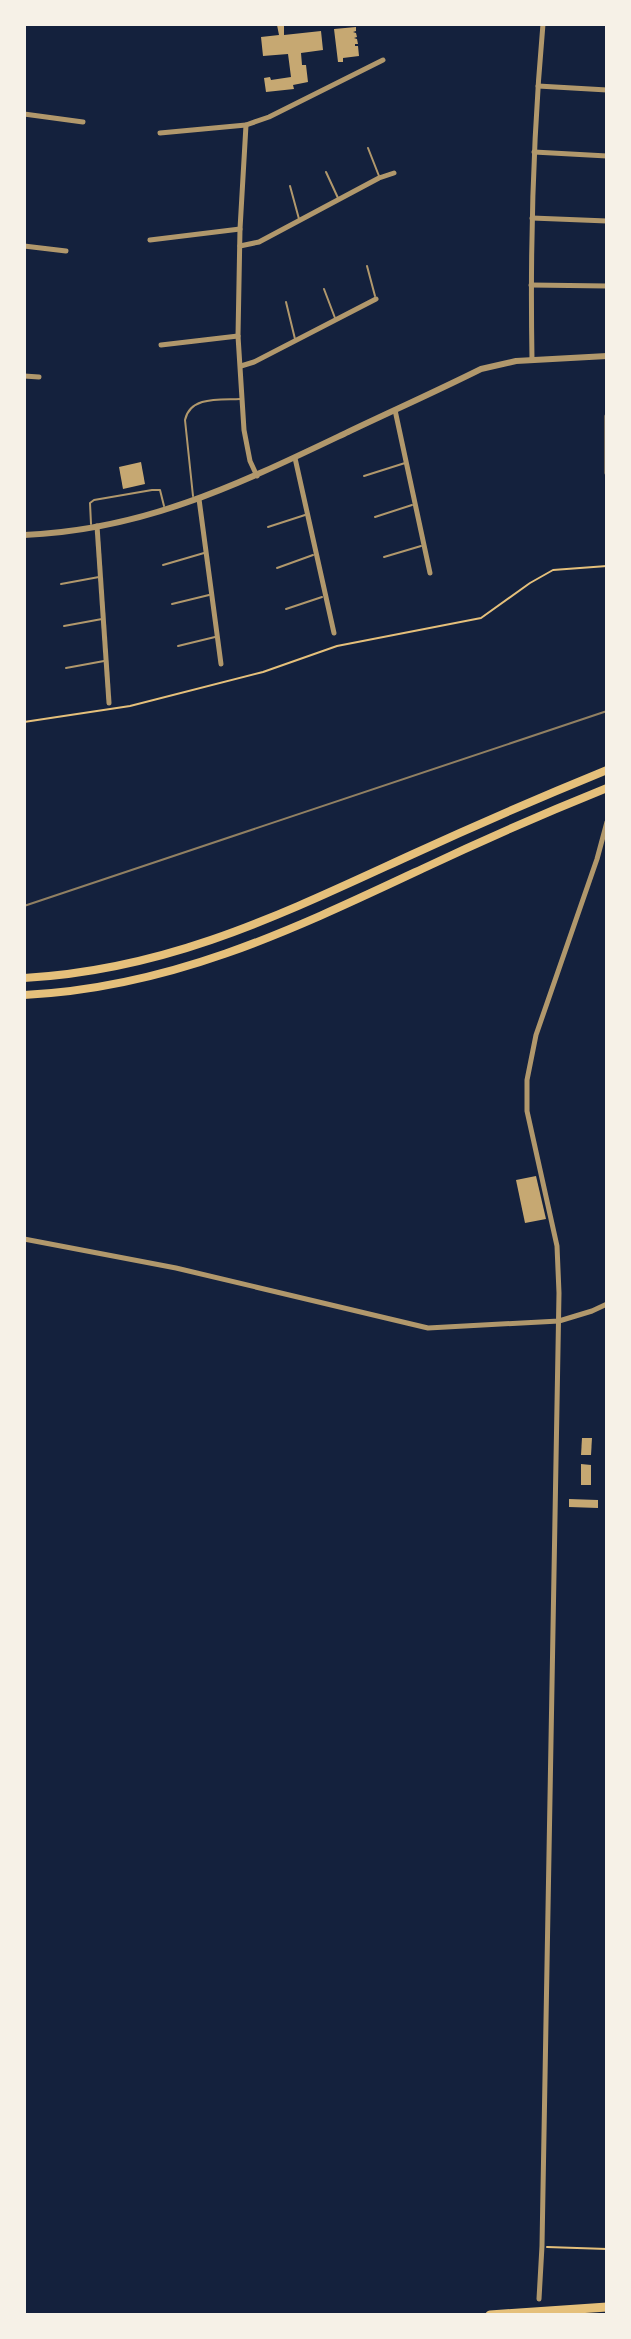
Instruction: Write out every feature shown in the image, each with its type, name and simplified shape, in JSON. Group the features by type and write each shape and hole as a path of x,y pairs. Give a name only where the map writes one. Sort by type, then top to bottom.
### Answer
{"highway":[{"path":"490,2315 607,2307"}],"main road":[{"path":"24,978 97,970 149,960 240,932 607,770"},
{"path":"24,995 97,987 151,976 246,948 607,788"}],"street":[{"path":"532,359 534,152 543,24"},
{"path":"160,133 246,125 269,117 383,60"},
{"path":"538,86 607,90"},
{"path":"24,114 83,122"},
{"path":"246,125 238,336 247,445 257,476"},
{"path":"534,152 607,156"},
{"path":"240,246 259,242 394,173"},
{"path":"532,218 607,221"},
{"path":"150,240 240,229"},
{"path":"24,246 66,251"},
{"path":"531,285 607,286"},
{"path":"241,366 376,299"},
{"path":"161,345 238,336"},
{"path":"24,535 94,526 165,511 196,500 257,476 481,369 532,359 607,356"},
{"path":"24,376 39,377"},
{"path":"395,410 430,573"},
{"path":"607,416 607,473"},
{"path":"295,458 334,633"},
{"path":"196,500 221,664"},
{"path":"94,526 101,577 109,703"},
{"path":"539,2299 559,1321 557,1246 527,1111 527,1080 536,1035 607,822"},
{"path":"24,1239 176,1268 428,1328 559,1321 607,1304"}],"lane":[{"path":"368,148 379,178"},
{"path":"326,172 339,199"},
{"path":"290,186 299,220"},
{"path":"367,266 376,299"},
{"path":"324,289 335,319"},
{"path":"286,302 295,339"},
{"path":"196,500 185,420 187,412 193,405 203,402 241,398"},
{"path":"364,476 406,463"},
{"path":"94,526 90,503 94,500 160,490 165,511"},
{"path":"375,517 415,504"},
{"path":"268,527 307,514"},
{"path":"384,557 424,546"},
{"path":"163,565 206,553"},
{"path":"277,568 316,555"},
{"path":"61,584 101,577"},
{"path":"172,604 211,594"},
{"path":"286,609 325,596"},
{"path":"64,626 103,619"},
{"path":"178,646 217,636"},
{"path":"66,668 106,661"}],"path":[{"path":"24,722 130,706 263,672 337,646 481,618 553,570 607,566"},
{"path":"542,2246 607,2249"}],"building":[{"path":"284,24 284,35 321,31 323,50 301,53 308,82 293,85 294,89 266,92 264,78 291,77 288,54 263,56 261,37 279,35 277,25"},
{"path":"356,27 353,32 357,37 354,38 357,39 355,46 358,46 359,56 343,58 343,62 338,62 334,29"},
{"path":"141,462 145,484 123,489 119,467"},
{"path":"536,1176 546,1219 525,1223 516,1180"},
{"path":"582,1438 592,1438 591,1455 581,1455"},
{"path":"581,1464 591,1465 591,1485 581,1485"},
{"path":"569,1499 598,1500 598,1508 569,1507"}],"railway":[{"path":"24,906 607,711"}]}
